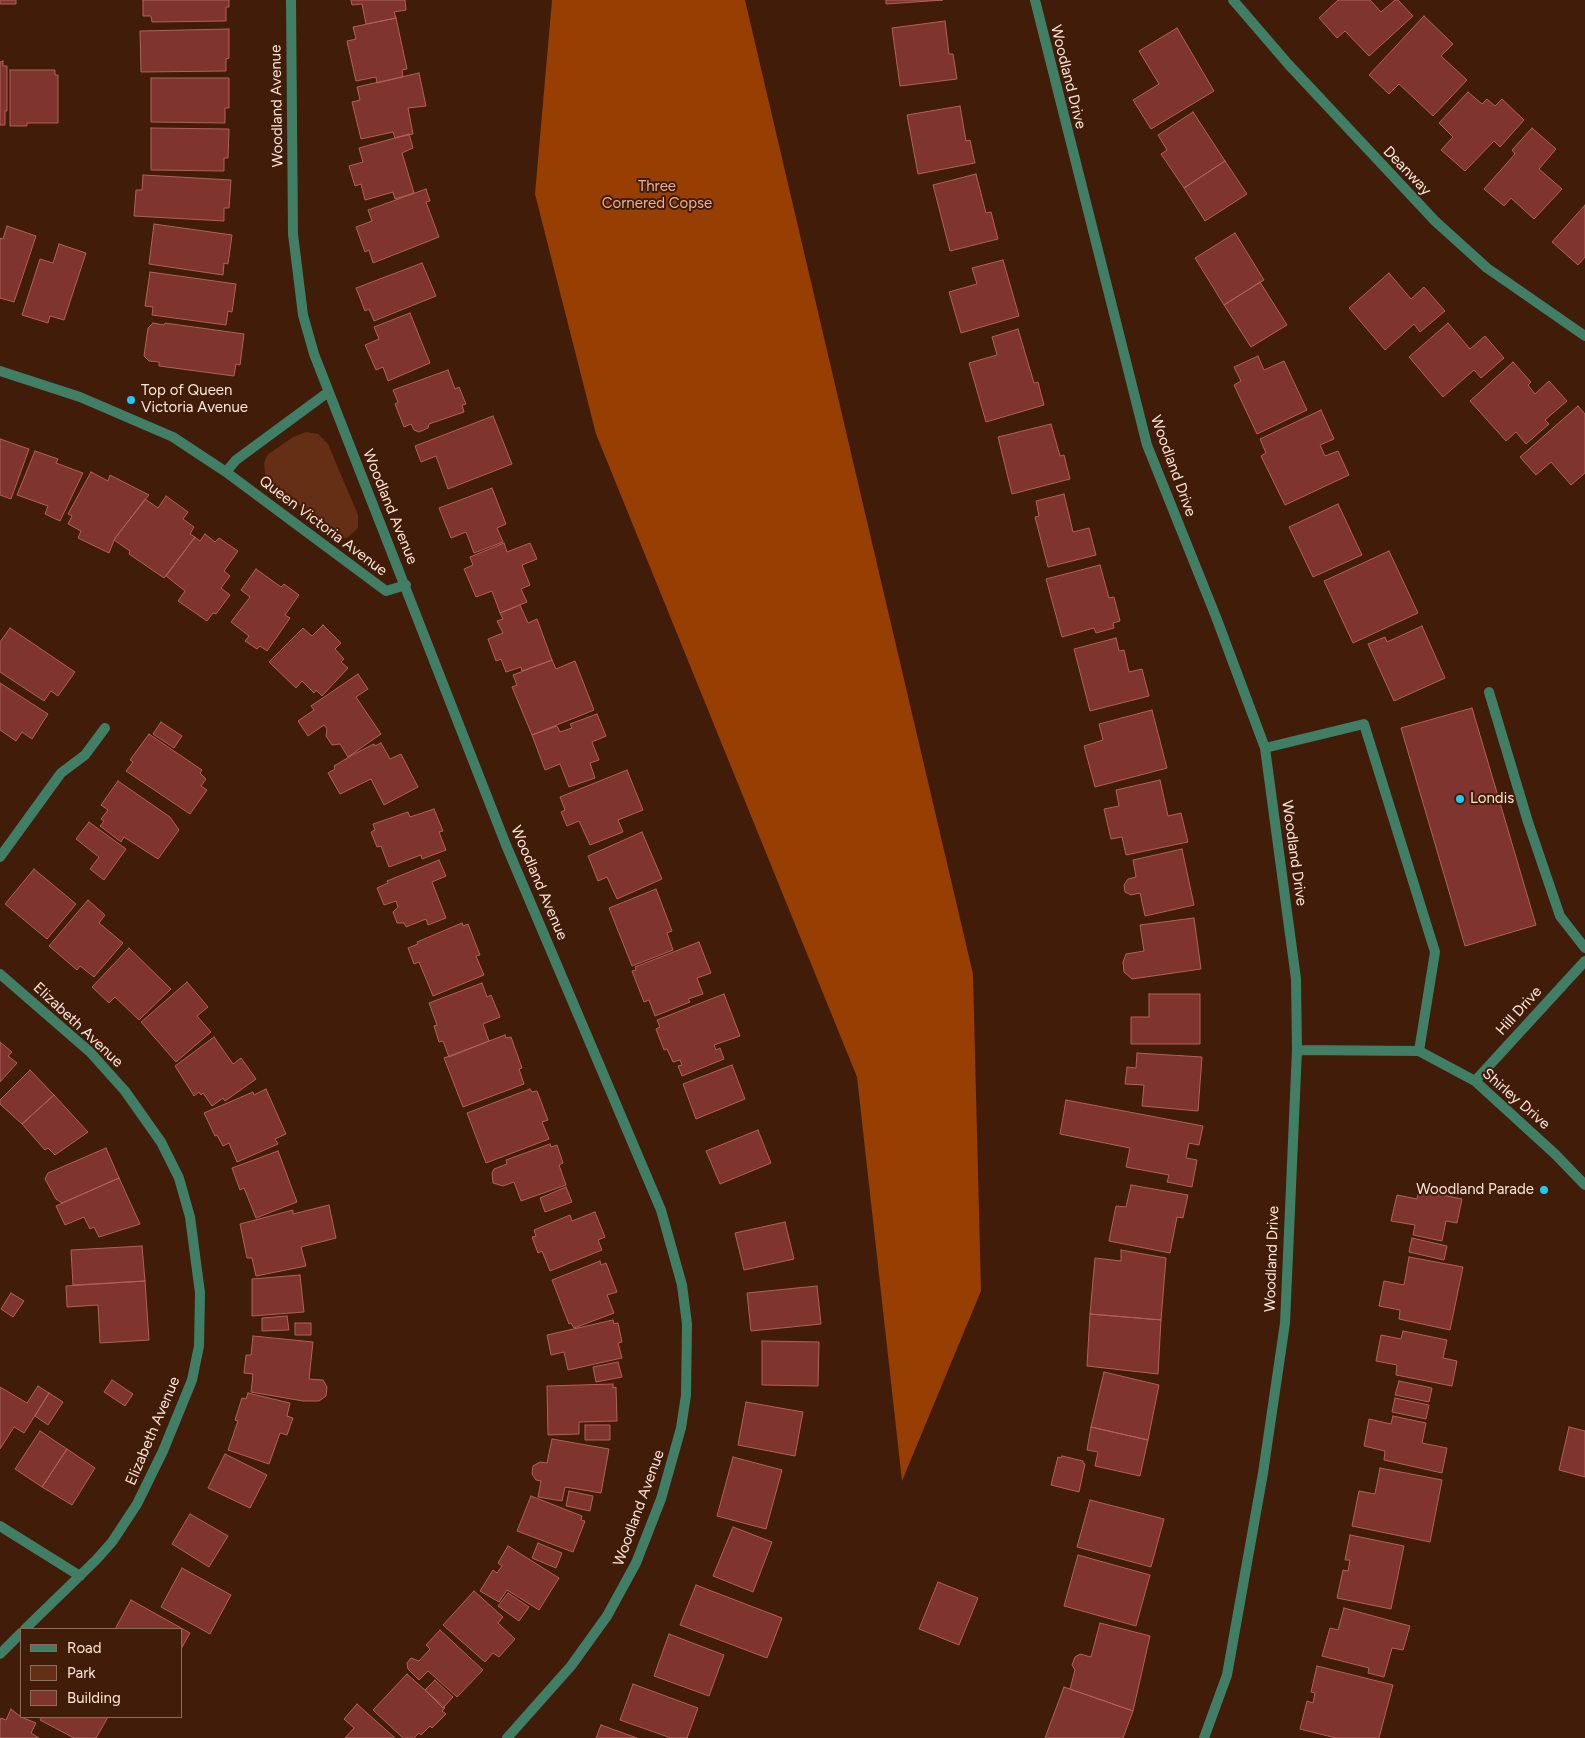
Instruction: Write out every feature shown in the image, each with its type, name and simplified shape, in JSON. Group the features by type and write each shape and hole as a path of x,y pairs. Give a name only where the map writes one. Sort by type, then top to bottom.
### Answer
{"street":[{"name":"Woodland Avenue","path":"291,0 293,234 303,315 327,393 406,585 506,845 661,1210 682,1285 687,1324 686,1395 681,1428 661,1499 636,1563 607,1616 571,1666 507,1738"},
{"name":"Woodland Drive","path":"1034,0 1147,445 1216,617 1265,748 1296,979 1297,1050 1285,1323 1263,1473 1227,1675 1204,1738"},
{"name":"Deanway","path":"1232,0 1327,107 1435,221 1487,268 1585,336"},
{"name":"Queen Victoria Avenue","path":"0,371 80,397 153,428 191,447 386,592 406,585"},
{"path":"226,472 236,460 327,393"},
{"path":"1489,692 1528,822 1560,916 1585,948"},
{"path":"1265,748 1364,724 1435,952 1419,1051"},
{"path":"0,857 62,773 85,755 105,728"},
{"name":"Hill Drive","path":"1475,1081 1585,961"},
{"name":"Elizabeth Avenue","path":"0,974 90,1052 125,1091 151,1125 172,1160 179,1178 190,1217 200,1293 200,1337 187,1394 137,1504 112,1542 26,1628"},
{"name":"Shirley Drive","path":"1297,1050 1419,1051 1475,1081 1555,1154 1585,1185"},
{"path":"0,1526 80,1576"},
{"path":"0,1654 20,1634"}],"green space":[{"name":"Three Cornered Copse","path":"552,0 745,0 973,974 981,1291 902,1481 857,1077 596,434 535,194"},
{"path":"306,432 318,434 328,444 358,515 358,528 347,538 339,537 268,480 265,475 264,463 267,455 293,437"}],"building":[{"path":"0,0 16,0 16,4 0,4"},
{"path":"143,0 229,0 229,7 226,7 226,21 152,22 151,16 143,16"},
{"path":"351,0 405,0 406,10 394,12 396,18 366,24 362,4 352,5"},
{"path":"886,0 943,0 886,4"},
{"path":"1338,0 1370,0 1381,12 1395,0 1398,0 1413,16 1369,56 1345,31 1337,38 1319,18"},
{"path":"1424,16 1453,44 1441,56 1467,80 1433,116 1399,84 1389,94 1369,75"},
{"path":"396,18 407,69 402,70 403,77 377,83 376,77 356,81 347,41 356,39 353,27"},
{"path":"945,21 949,54 953,54 957,79 900,86 892,28"},
{"path":"1177,28 1214,91 1151,129 1133,100 1159,84 1139,51"},
{"path":"229,29 229,58 226,59 226,71 141,72 140,31"},
{"path":"3,61 3,66 7,66 7,111 5,111 5,125 0,125 0,62"},
{"path":"10,70 55,70 55,75 58,75 58,123 27,123 27,126 10,126"},
{"path":"419,73 426,106 408,108 413,134 395,138 393,132 361,139 352,102 360,100 357,87"},
{"path":"151,78 229,78 229,108 225,108 225,123 151,122"},
{"path":"1468,92 1482,104 1487,99 1495,106 1502,99 1524,120 1500,147 1494,141 1465,171 1441,150 1453,137 1439,123"},
{"path":"960,106 966,141 970,140 975,163 918,174 907,115"},
{"path":"1193,112 1225,161 1184,188 1161,154 1167,150 1158,135"},
{"path":"151,128 229,129 228,158 224,158 224,171 151,170"},
{"path":"1532,128 1556,149 1539,169 1562,189 1534,219 1511,198 1504,206 1484,189 1515,154 1512,150"},
{"path":"409,134 413,148 402,153 414,193 395,199 393,192 365,200 361,184 355,186 349,166 363,162 359,148"},
{"path":"1225,161 1247,194 1205,221 1184,188"},
{"path":"976,174 986,213 991,212 998,239 950,251 933,185"},
{"path":"143,175 231,180 229,208 224,208 224,221 134,216 136,190 142,190"},
{"path":"426,189 430,201 426,202 439,237 373,263 369,250 365,252 356,227 372,221 368,210"},
{"path":"1585,205 1585,257 1578,265 1552,242"},
{"path":"154,224 232,235 228,264 224,263 223,275 149,264"},
{"path":"7,226 36,236 14,302 0,298 0,238 3,239"},
{"path":"1235,233 1264,280 1224,305 1195,258"},
{"path":"59,244 86,253 64,320 50,316 48,323 22,315 40,259 53,263"},
{"path":"1003,260 1019,316 961,333 949,292 977,284 972,268"},
{"path":"422,263 436,296 374,321 369,309 365,311 356,288"},
{"path":"150,272 236,284 232,312 228,311 226,325 152,315 153,307 145,306"},
{"path":"1389,273 1411,299 1424,287 1445,311 1420,332 1414,324 1385,350 1349,308"},
{"path":"1260,282 1287,325 1251,347 1224,305"},
{"path":"410,313 430,363 388,381 383,367 376,370 365,345 379,339 374,327"},
{"path":"153,323 244,334 240,365 236,364 234,376 159,366 159,362 149,361 144,356 148,328"},
{"path":"1448,323 1470,349 1485,336 1504,358 1481,378 1474,370 1443,397 1409,357"},
{"path":"1018,329 1034,383 1038,382 1044,405 986,422 969,363 997,355 992,337"},
{"path":"1258,356 1264,370 1284,361 1307,410 1257,434 1234,385 1241,381 1234,367"},
{"path":"1513,362 1531,382 1528,385 1535,394 1549,381 1567,401 1545,420 1549,424 1526,444 1516,432 1506,441 1470,401"},
{"path":"448,370 455,389 459,387 466,404 462,405 464,412 429,424 428,428 419,432 414,430 411,424 404,427 395,404 398,402 393,390"},
{"path":"1578,406 1585,414 1585,473 1571,485 1551,462 1536,475 1520,457"},
{"path":"1321,410 1334,439 1320,445 1325,456 1338,451 1349,475 1285,505 1261,456 1266,453 1260,439"},
{"path":"493,416 512,464 448,489 436,456 421,462 415,446"},
{"path":"1051,424 1060,456 1064,455 1070,479 1012,494 998,437"},
{"path":"0,439 29,449 11,499 0,495"},
{"path":"35,451 58,459 56,463 83,473 60,521 45,514 48,506 17,495"},
{"path":"91,472 108,481 110,475 149,495 115,538 109,553 78,538 81,531 68,524 72,516 68,514"},
{"path":"492,488 506,524 497,528 503,542 474,553 466,532 451,538 439,508"},
{"path":"1064,494 1073,532 1089,528 1096,555 1048,567 1035,517 1039,516 1036,501"},
{"path":"166,496 188,512 183,519 194,527 190,534 195,537 164,578 129,554 130,551 114,540 145,499 158,508"},
{"path":"1338,504 1362,555 1313,577 1289,527"},
{"path":"205,534 215,542 219,538 238,551 224,571 230,576 221,588 230,595 216,614 213,613 207,621 178,601 185,591 166,576 195,537 200,541"},
{"path":"504,543 507,552 530,543 537,559 522,565 530,585 521,589 527,602 500,613 492,591 476,597 464,569 473,565 470,557"},
{"path":"1389,551 1418,613 1353,643 1324,581"},
{"path":"1100,565 1109,598 1114,597 1120,621 1113,623 1114,628 1096,633 1094,628 1062,637 1046,579"},
{"path":"256,569 281,587 284,584 299,595 285,615 290,618 267,651 260,646 257,649 245,641 249,636 231,622 250,597 241,590"},
{"path":"520,605 528,623 537,619 552,660 522,671 521,667 506,672 501,659 496,661 488,639 503,633 497,621 503,619 500,613"},
{"path":"323,625 341,643 335,649 344,659 341,662 348,668 322,696 316,690 314,693 302,681 296,688 269,662 303,628 312,636"},
{"path":"1422,626 1445,678 1394,701 1368,644 1385,637 1387,642"},
{"path":"10,628 75,672 58,696 51,691 44,701 0,672 0,642"},
{"path":"1116,638 1119,651 1124,650 1129,672 1142,669 1149,696 1090,711 1074,649"},
{"path":"552,660 556,669 575,661 594,710 532,735 512,687 517,685 513,675"},
{"path":"358,674 368,689 356,697 381,734 348,757 340,744 332,745 326,736 327,729 324,725 308,736 298,721 314,710 311,706"},
{"path":"0,683 48,714 32,739 22,732 16,741 0,730"},
{"path":"1472,708 1536,925 1465,946 1401,728"},
{"path":"1152,710 1167,768 1095,787 1084,746 1103,740 1099,724"},
{"path":"597,714 606,736 592,742 599,760 590,763 595,778 569,787 560,764 545,770 532,735 557,726 560,732 572,728 570,724"},
{"path":"161,722 182,736 174,748 153,734"},
{"path":"149,734 202,770 200,773 206,779 201,786 207,790 190,814 126,771 133,762 130,760"},
{"path":"381,743 390,759 401,754 418,787 384,805 371,779 340,794 328,773 335,769 334,766 354,754 374,744 375,746"},
{"path":"627,770 643,810 618,820 623,832 590,845 579,821 567,826 561,812 565,810 560,797"},
{"path":"1160,780 1168,816 1181,813 1188,842 1126,855 1122,837 1111,839 1104,809 1119,806 1116,790"},
{"path":"118,781 170,817 179,830 158,859 124,837 121,842 100,826 104,821 101,819 108,810 101,805"},
{"path":"434,809 443,831 439,832 446,850 422,859 421,855 389,867 381,846 377,847 371,832 375,830 373,824 408,812 410,817"},
{"path":"89,822 126,849 104,880 90,869 99,857 76,839"},
{"path":"642,832 662,879 617,899 607,877 598,881 588,856"},
{"path":"1182,849 1194,905 1145,916 1140,893 1131,895 1125,892 1124,885 1128,879 1136,877 1133,860"},
{"path":"439,860 446,876 432,882 446,918 428,925 426,919 406,927 404,923 397,923 393,912 398,907 396,901 384,905 377,888 388,883 387,881"},
{"path":"34,869 76,904 47,939 5,904"},
{"path":"656,889 672,931 667,933 673,950 632,966 609,908"},
{"path":"88,900 105,915 99,923 123,943 94,977 80,966 77,970 49,946"},
{"path":"1194,918 1201,969 1132,979 1124,972 1123,962 1126,954 1144,951 1140,925"},
{"path":"462,923 463,926 468,924 480,955 476,956 484,975 433,996 419,962 414,964 408,948 418,944 417,942"},
{"path":"699,942 711,973 697,978 703,994 688,999 690,1002 655,1016 649,1000 644,1002 632,971 636,970 635,967"},
{"path":"129,948 171,989 139,1020 115,997 109,1003 92,987"},
{"path":"187,982 208,1007 197,1016 211,1032 176,1062 141,1022"},
{"path":"482,983 487,997 491,995 500,1017 483,1024 489,1041 449,1057 443,1041 439,1042 434,1026 437,1025 429,1003"},
{"path":"724,994 740,1036 714,1045 716,1050 720,1048 724,1059 682,1076 678,1066 682,1065 680,1060 673,1062 667,1049 664,1050 656,1029 660,1027 657,1020"},
{"path":"1149,994 1200,994 1200,1044 1131,1044 1131,1017 1149,1017"},
{"path":"505,1035 506,1038 511,1037 522,1068 519,1069 524,1084 463,1107 444,1058"},
{"path":"214,1037 233,1064 241,1058 256,1079 225,1101 223,1098 212,1106 203,1093 201,1095 199,1092 194,1096 175,1066"},
{"path":"0,1042 12,1052 8,1056 17,1063 0,1082"},
{"path":"1137,1053 1202,1057 1198,1111 1142,1106 1144,1085 1125,1084 1127,1067 1136,1068"},
{"path":"732,1065 745,1099 696,1119 683,1084"},
{"path":"30,1070 54,1095 22,1124 0,1104 0,1100"},
{"path":"266,1089 286,1134 275,1139 278,1144 237,1162 229,1143 223,1146 217,1135 215,1136 204,1113 253,1092 254,1095"},
{"path":"530,1089 532,1092 537,1091 548,1120 542,1122 549,1139 486,1163 467,1113"},
{"path":"54,1095 88,1132 55,1155 48,1148 45,1150 22,1124"},
{"path":"1066,1100 1203,1126 1199,1145 1189,1143 1186,1158 1197,1160 1192,1187 1167,1182 1169,1175 1126,1167 1130,1148 1060,1134"},
{"path":"758,1130 771,1163 720,1184 706,1151"},
{"path":"550,1144 551,1147 557,1145 563,1163 559,1165 566,1185 521,1201 514,1182 503,1186 493,1183 492,1173 494,1169 507,1164 506,1160"},
{"path":"106,1148 119,1178 62,1203 56,1199 45,1179 48,1173"},
{"path":"278,1151 297,1202 256,1218 244,1188 240,1190 232,1168"},
{"path":"119,1178 140,1224 99,1237 94,1227 90,1229 84,1217 65,1225 56,1206"},
{"path":"1131,1185 1188,1195 1183,1218 1177,1217 1170,1253 1109,1241 1116,1206 1126,1207"},
{"path":"566,1187 572,1202 545,1212 540,1198"},
{"path":"1419,1190 1462,1199 1457,1223 1446,1221 1442,1241 1413,1235 1415,1225 1391,1221 1397,1195 1417,1199"},
{"path":"329,1205 336,1238 301,1247 306,1266 256,1276 252,1258 247,1258 240,1224 293,1210 293,1214"},
{"path":"595,1212 605,1237 598,1240 602,1250 550,1271 542,1251 538,1253 532,1237 536,1236 534,1230 570,1215 572,1221"},
{"path":"785,1222 794,1259 744,1270 735,1233"},
{"path":"1412,1238 1447,1246 1444,1260 1409,1252"},
{"path":"142,1246 145,1281 73,1285 71,1250"},
{"path":"1121,1250 1166,1258 1161,1320 1090,1314 1095,1258 1121,1261"},
{"path":"1409,1257 1463,1267 1450,1330 1399,1319 1400,1310 1379,1306 1384,1281 1404,1285"},
{"path":"600,1261 601,1265 606,1263 617,1292 607,1295 614,1313 574,1328 571,1323 569,1324 552,1280"},
{"path":"300,1275 304,1312 252,1316 252,1279"},
{"path":"145,1281 149,1340 100,1343 98,1305 67,1307 66,1286"},
{"path":"817,1286 821,1324 751,1331 747,1293"},
{"path":"11,1293 24,1301 13,1317 1,1309"},
{"path":"1090,1314 1161,1320 1158,1374 1087,1366"},
{"path":"287,1316 289,1330 262,1331 262,1318"},
{"path":"613,1320 614,1324 618,1323 622,1342 618,1343 622,1358 568,1370 564,1352 551,1355 547,1335"},
{"path":"295,1323 311,1323 311,1335 295,1335"},
{"path":"1403,1331 1447,1340 1443,1358 1457,1361 1452,1386 1396,1375 1397,1365 1376,1361 1381,1335 1401,1339"},
{"path":"253,1336 313,1342 309,1379 323,1380 327,1387 326,1396 319,1401 303,1401 251,1392 253,1374 244,1373 246,1355 251,1355"},
{"path":"762,1341 819,1342 818,1386 762,1385"},
{"path":"618,1362 622,1377 596,1382 593,1367"},
{"path":"1104,1372 1159,1385 1148,1440 1091,1427"},
{"path":"112,1380 133,1394 125,1406 104,1392"},
{"path":"1399,1381 1432,1388 1429,1402 1395,1395"},
{"path":"613,1384 613,1388 616,1387 617,1421 579,1422 579,1434 548,1435 547,1386"},
{"path":"38,1386 49,1393 24,1433 14,1427 0,1449 0,1387 27,1403"},
{"path":"49,1393 63,1402 48,1425 35,1416"},
{"path":"248,1393 290,1403 287,1416 293,1418 287,1435 280,1433 269,1464 228,1450 238,1421 235,1420 242,1398 246,1399"},
{"path":"1395,1398 1429,1405 1426,1419 1392,1412"},
{"path":"746,1402 803,1412 795,1456 738,1445"},
{"path":"1393,1416 1426,1423 1422,1443 1447,1448 1442,1473 1384,1460 1385,1451 1364,1446 1369,1419 1391,1424"},
{"path":"585,1425 610,1425 610,1440 585,1440"},
{"path":"1091,1427 1148,1440 1140,1476 1095,1466 1098,1452 1087,1450"},
{"path":"1569,1427 1585,1431 1585,1477 1559,1470"},
{"path":"40,1431 67,1449 42,1487 15,1469"},
{"path":"552,1439 609,1449 601,1493 565,1487 562,1501 538,1497 541,1481 536,1480 532,1474 533,1466 540,1462 547,1463"},
{"path":"67,1449 95,1468 72,1505 42,1487"},
{"path":"225,1454 267,1475 250,1508 208,1488"},
{"path":"1062,1456 1083,1461 1085,1464 1079,1492 1051,1485 1058,1457 1061,1458"},
{"path":"733,1457 782,1470 766,1529 717,1516"},
{"path":"1380,1468 1442,1480 1430,1542 1352,1526 1359,1491 1375,1494"},
{"path":"569,1491 593,1496 590,1511 566,1506"},
{"path":"531,1496 582,1516 581,1520 585,1521 573,1552 517,1531"},
{"path":"1090,1500 1164,1519 1151,1567 1077,1547"},
{"path":"190,1514 228,1536 209,1567 172,1544"},
{"path":"733,1527 772,1542 753,1592 713,1576"},
{"path":"1350,1535 1404,1546 1391,1609 1337,1598 1343,1570 1348,1571 1350,1560 1345,1560"},
{"path":"538,1543 562,1553 556,1568 532,1558"},
{"path":"508,1546 559,1578 539,1610 507,1590 499,1602 480,1591 493,1570 497,1573 502,1566 498,1563"},
{"path":"1078,1555 1150,1575 1136,1626 1064,1606"},
{"path":"182,1568 231,1595 210,1634 161,1607"},
{"path":"938,1582 978,1598 959,1645 919,1629"},
{"path":"696,1585 782,1618 767,1658 680,1625"},
{"path":"474,1591 503,1617 498,1623 515,1639 499,1657 493,1653 485,1662 443,1625"},
{"path":"508,1593 529,1607 519,1621 498,1606"},
{"path":"131,1600 181,1628 116,1628"},
{"path":"1344,1608 1410,1626 1403,1650 1392,1648 1384,1677 1368,1673 1369,1668 1322,1656 1330,1628 1338,1630"},
{"path":"1100,1623 1150,1636 1133,1711 1070,1689 1075,1670 1072,1665 1075,1657 1080,1654 1091,1657"},
{"path":"182,1629 190,1633 182,1647"},
{"path":"440,1630 483,1670 457,1697 428,1671 419,1680 408,1669 407,1663 411,1658 419,1661 430,1649 426,1645"},
{"path":"669,1634 724,1655 709,1696 654,1676"},
{"path":"1317,1666 1393,1685 1379,1738 1336,1738 1300,1729 1307,1701 1313,1703 1315,1693 1311,1692"},
{"path":"407,1674 445,1708 442,1711 446,1714 432,1728 430,1726 421,1735 419,1733 414,1738 403,1738 373,1710"},
{"path":"435,1680 453,1697 443,1708 425,1690"},
{"path":"633,1684 698,1708 687,1738 671,1738 620,1720"},
{"path":"1064,1687 1133,1711 1123,1738 1045,1738"},
{"path":"357,1704 395,1738 345,1738 354,1728 344,1719"},
{"path":"11,1709 20,1718 36,1723 31,1733 39,1738 0,1738 0,1720 1,1718 6,1720"},
{"path":"41,1718 107,1718 96,1738 74,1738 40,1720"},
{"path":"601,1725 637,1738 596,1738"}],"place":[{"name":"Top of Queen Victoria Avenue","path":"131,400"},
{"name":"Londis","path":"1460,799"},
{"name":"Woodland Parade","path":"1544,1190"}]}
